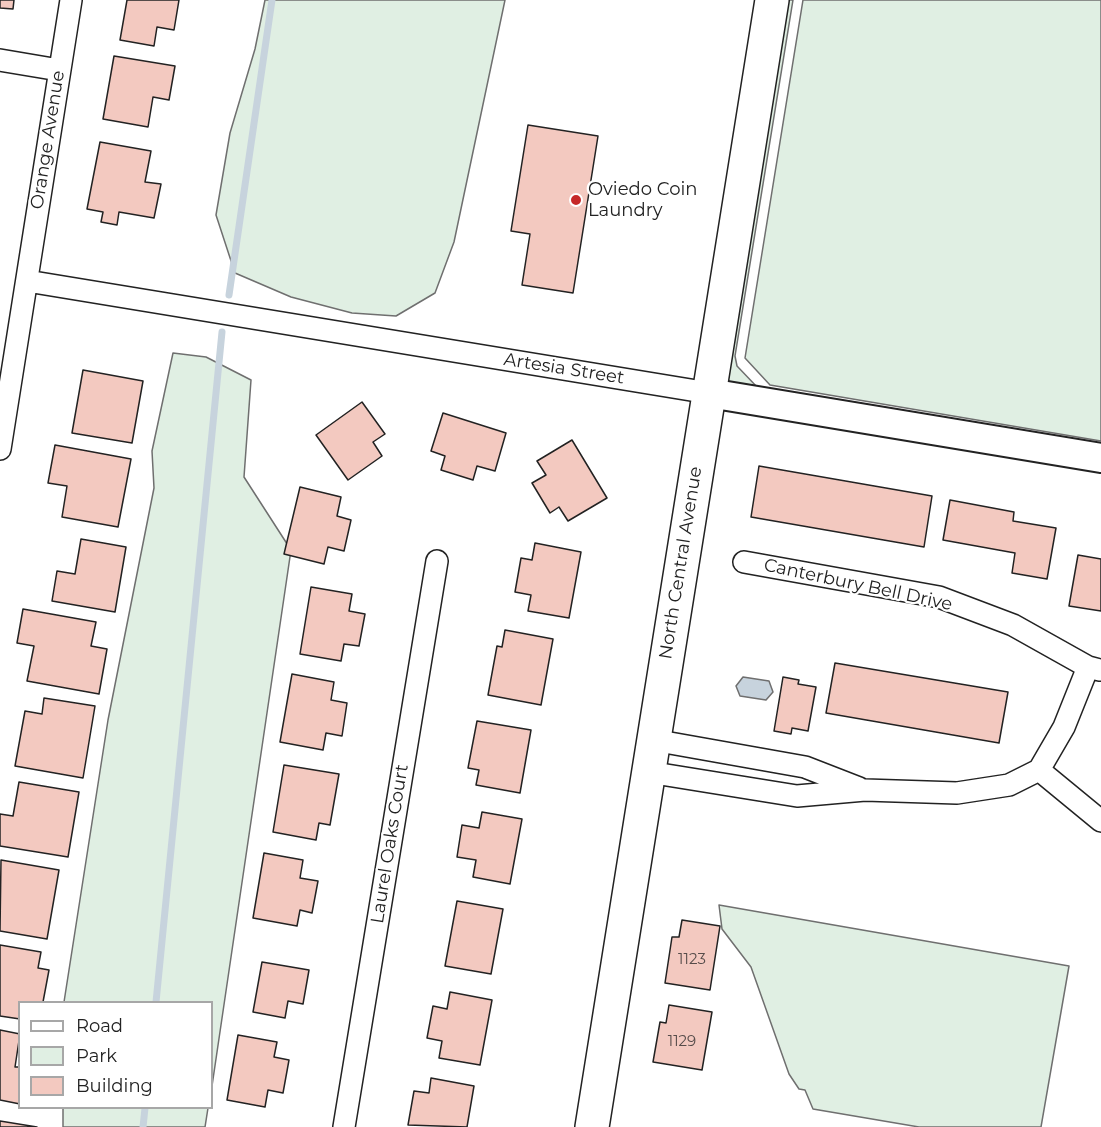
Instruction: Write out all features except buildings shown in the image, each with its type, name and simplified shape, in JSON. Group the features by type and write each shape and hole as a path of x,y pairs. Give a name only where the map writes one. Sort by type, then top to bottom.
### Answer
{"main road":[{"name":"North Central Avenue","path":"592,1127 772,0"}],"street":[{"name":"Orange Avenue","path":"0,449 71,0"},
{"path":"0,60 59,70"},
{"name":"Artesia Street","path":"27,281 1101,458"},
{"name":"Laurel Oaks Court","path":"344,1127 437,561"},
{"name":"Canterbury Bell Drive","path":"744,562 939,597 1012,625 1095,669"},
{"path":"648,772 797,796 865,790 957,794 1009,785 1039,770 1095,669"},
{"path":"653,740 805,766 865,790"},
{"path":"1039,770 1101,821"}],"green space":[{"path":"265,0 505,0 454,242 435,293 396,316 352,313 291,297 235,273 216,215 230,133 255,49"},
{"path":"784,0 793,0 735,356 737,366 758,388 723,382"},
{"path":"803,0 1101,0 1101,441 770,385 745,358"},
{"path":"173,353 206,357 251,380 244,477 291,550 213,1079 213,1001 64,1001 108,720 154,488 152,451"},
{"path":"719,905 1069,966 1041,1127 919,1127 813,1109 805,1090 799,1089 789,1074 751,967 722,929"},
{"path":"63,1109 208,1109 205,1127 63,1127"}],"shaded area":[{"path":"743,677 769,681 773,692 766,700 740,696 736,686"}],"waterway":[{"path":"229,295 272,0"},
{"path":"156,1001 222,332"},
{"path":"143,1127 145,1109"}],"place":[{"name":"Oviedo Coin Laundry","path":"576,200"}]}
